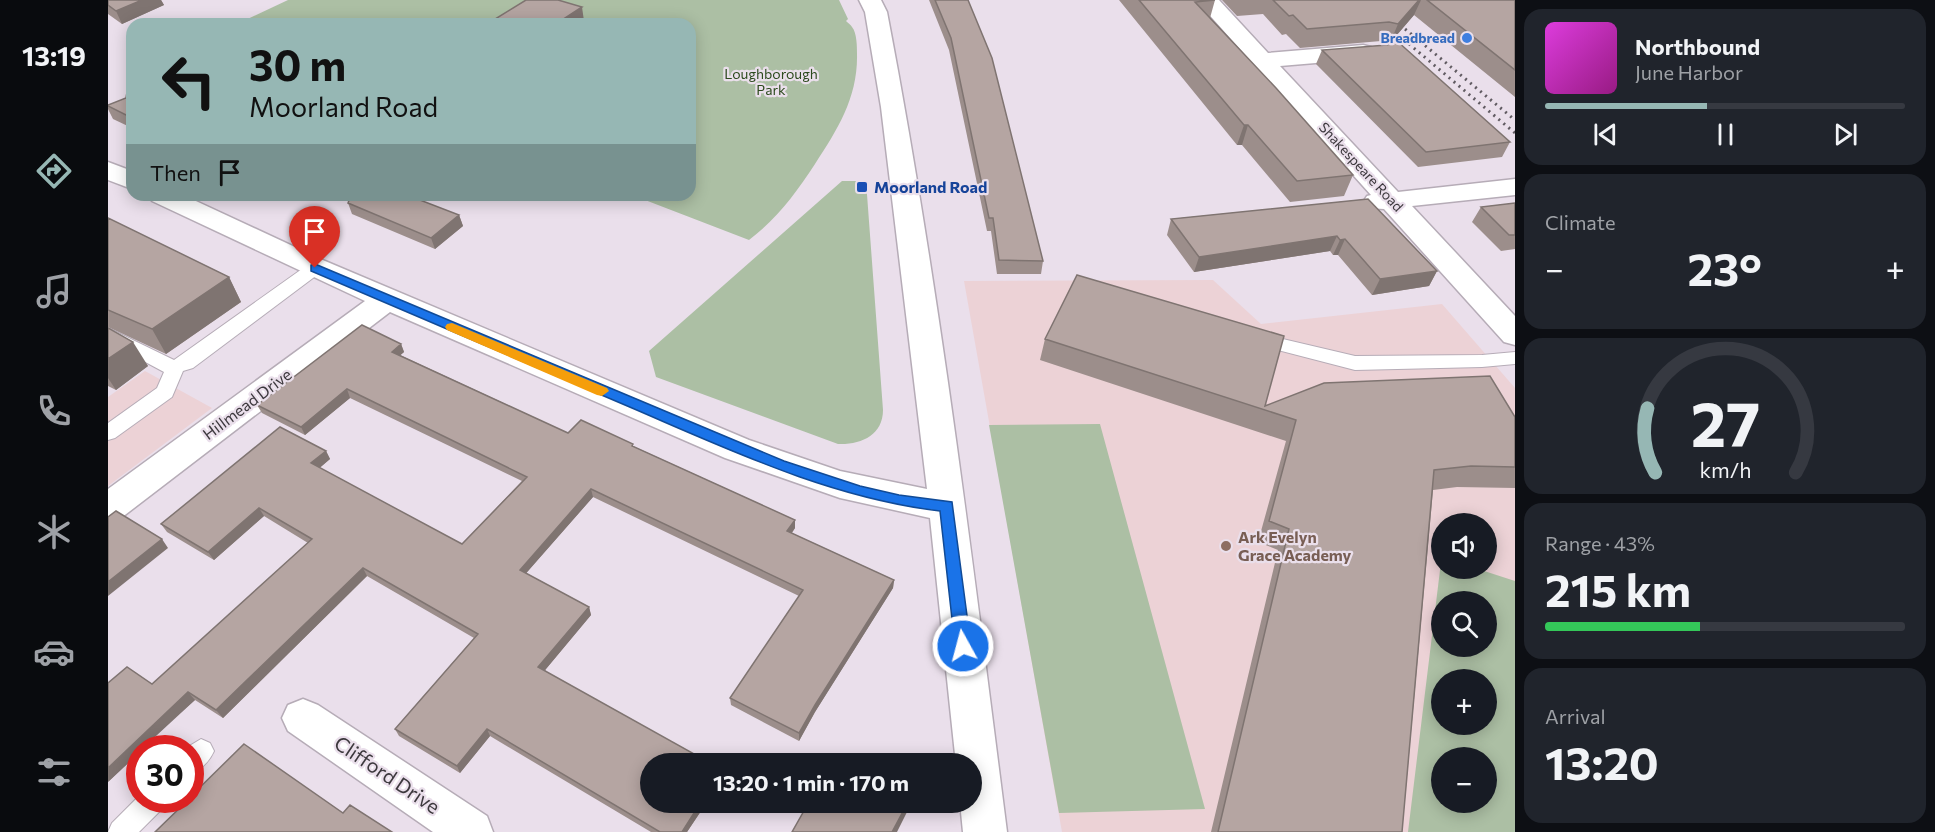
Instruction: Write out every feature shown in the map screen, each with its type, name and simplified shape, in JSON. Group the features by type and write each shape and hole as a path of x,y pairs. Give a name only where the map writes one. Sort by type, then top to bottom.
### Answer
{"street":[{"path":"870,0 876,12 893,107 947,506 985,832"},
{"name":"Shakespeare Road","path":"1207,0 1515,335"},
{"path":"1263,60 1381,50"},
{"path":"108,170 126,178"},
{"path":"1347,206 1515,187"},
{"path":"174,201 315,268 737,449 801,473 899,500 947,506"},
{"name":"Hillmead Drive","path":"108,508 387,299"},
{"name":"Clifford Drive","path":"303,718 471,832"}],"lane":[{"path":"108,334 167,366 175,367 186,363 315,268"},
{"path":"1238,333 1283,347 1355,363 1482,361 1515,358"},
{"path":"108,433 165,392 175,367"},
{"path":"121,832 140,813"}],"shaded area":[{"name":"Ark Evelyn Grace Academy","path":"1213,280 1261,324 1442,304 1515,388 1515,832 1062,832 964,281"},
{"path":"145,371 212,408 108,486 108,397"}],"green space":[{"name":"Loughborough Park","path":"288,0 839,0 848,19 846,21 855,33 856,70 845,112 823,151 785,205 749,240 648,201 696,201 696,18 250,18"},
{"path":"842,181 866,181 883,410 882,419 875,432 855,443 838,444 656,377 649,351"},
{"path":"1100,424 1205,809 1059,813 989,425"},
{"path":"1497,575 1515,581 1515,832 1408,832 1431,644 1431,657 1497,657 1497,591 1437,591 1439,579 1497,579"}],"building":[{"path":"108,0 142,0 116,11 108,5"},
{"path":"526,0 558,0 582,7 565,18 497,18"},
{"path":"935,0 968,0 992,58 1043,261 999,260 993,218 989,218 951,38"},
{"path":"1139,0 1215,0 1195,2 1276,88 1353,175 1297,181 1248,125 1244,125"},
{"path":"1273,0 1419,0 1398,24 1389,22 1307,29"},
{"path":"1427,0 1515,0 1515,70"},
{"path":"1397,41 1510,142 1426,152 1322,50 1387,45"},
{"path":"126,98 126,115 108,106"},
{"path":"1368,199 1437,271 1380,279 1345,239 1340,240 1337,236 1199,257 1171,219"},
{"path":"349,201 423,201 459,215 431,238 348,203"},
{"path":"1515,203 1515,235 1509,235 1481,207"},
{"path":"108,218 229,277 152,329 108,310"},
{"path":"1077,275 1284,336 1265,406 1324,383 1490,376 1515,417 1515,467 1471,466 1434,470 1402,832 1218,832 1289,529 1269,521 1296,420 1045,339"},
{"path":"362,325 401,344 392,352 568,433 581,420 633,444 632,446 795,520 787,531 894,580 799,733 730,698 803,590 591,489 520,570 589,607 538,667 692,753 640,753 640,813 694,813 682,832 660,832 487,729 457,766 395,729 478,634 363,568 216,710 188,692 143,735 126,735 126,751 108,768 108,683 127,667 152,684 312,539 259,508 208,552 161,524 280,427 326,451 311,463 462,544 527,477 347,389 301,427 257,405"},
{"path":"108,328 133,342 108,359"},
{"path":"116,511 162,539 108,582 108,517"},
{"path":"244,744 343,813 350,805 392,832 155,832 175,813 204,813 204,783"},
{"path":"803,813 902,813 892,832 792,832"}],"railway":[{"path":"1370,0 1515,120"},
{"path":"1384,23 1515,133"}],"slow traffic":[{"path":"452,327 602,391"}],"place":[{"name":"Breadbread","path":"1467,38"},
{"name":"Moorland Road","path":"862,187"},
{"name":"Ark Evelyn Grace Academy","path":"1226,546"}],"route":[{"path":"315,268 779,465 860,491 899,500 947,506 963,646"}]}
